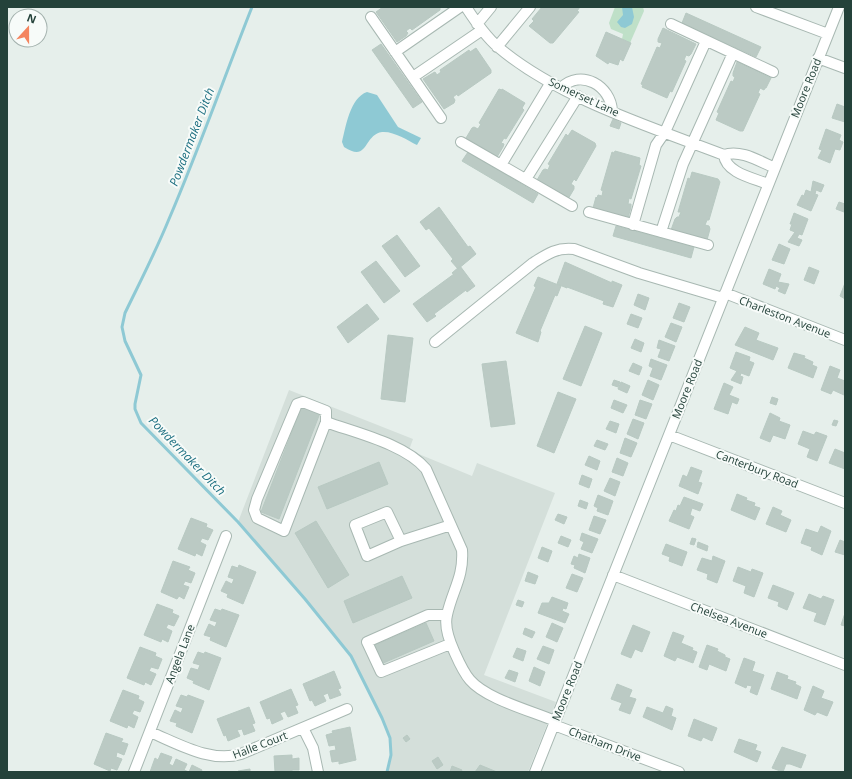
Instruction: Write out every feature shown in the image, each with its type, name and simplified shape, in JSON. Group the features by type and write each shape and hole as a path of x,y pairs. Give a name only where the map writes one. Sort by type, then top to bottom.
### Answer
{"street":[{"path":"395,52 460,7"},
{"name":"Somerset Lane","path":"466,7 479,27 497,47 517,62 561,88 612,111 724,155 739,153 775,168"},
{"path":"413,77 479,27 491,7"},
{"path":"497,47 530,7"},
{"path":"756,7 828,34"},
{"name":"Moore Road","path":"535,772 839,7"},
{"path":"371,17 441,118"},
{"path":"671,24 773,72"},
{"path":"633,225 656,145 665,132 706,41"},
{"path":"661,232 683,164 733,53"},
{"path":"818,58 845,68"},
{"path":"561,88 571,80 590,80 608,94 612,102 612,111"},
{"path":"501,165 552,82"},
{"path":"526,179 578,96"},
{"path":"461,142 572,206"},
{"path":"724,155 724,162 733,170 768,184"},
{"path":"589,212 708,246"},
{"name":"Charleston Avenue","path":"435,342 533,263 547,253 566,248 580,250 639,273 724,296 845,340"},
{"path":"303,402 326,411 326,422 284,531 257,518 254,510 257,498 297,404 303,402"},
{"path":"326,422 392,447 420,461 426,469 462,550 463,563 461,576 447,615 428,615 367,642 381,672 450,644"},
{"name":"Canterbury Road","path":"669,435 845,503"},
{"path":"401,541 387,512 355,525 367,556 401,541 451,525"},
{"name":"Angela Lane","path":"134,772 226,536"},
{"name":"Chelsea Avenue","path":"613,575 845,665"},
{"name":"Chatham Drive","path":"447,615 446,626 450,644 470,680 481,690 554,723 679,772"},
{"name":"Halle Court","path":"150,732 204,754 226,757 241,754 347,709"},
{"path":"303,728 313,748 318,772"}],"shaded area":[{"path":"289,390 413,439 409,450 472,476 477,463 555,493 484,675 556,702 528,772 387,772 391,755 390,738 382,718 351,656 305,599 238,522"}],"green space":[{"path":"615,7 643,7 644,11 630,43 622,39 623,34 611,29 609,23"}],"water":[{"path":"622,7 632,7 634,17 632,24 625,28 621,27 617,22 623,15"},
{"path":"367,92 377,95 398,127 421,138 417,145 396,134 382,132 376,134 362,150 358,152 344,147 342,142 350,113 356,100"}],"building":[{"path":"383,7 389,7 390,9 393,7 440,7 440,10 412,30 410,28 406,31 408,33 406,36 397,42 376,12"},
{"path":"542,7 580,7 577,11 579,12 553,43 550,43 529,26 534,21 532,19"},
{"path":"686,13 761,47 756,57 682,23"},
{"path":"663,28 696,44 691,54 689,56 686,55 684,60 686,61 672,92 670,91 667,98 642,87 643,85 641,84 657,47 660,48 662,43 658,42 658,39"},
{"path":"606,32 631,43 623,61 620,59 618,65 609,62 608,64 596,56"},
{"path":"381,44 422,102 413,108 372,50"},
{"path":"476,48 491,70 491,73 458,96 457,94 453,97 455,100 454,103 444,109 423,79 435,72 437,75 441,72 440,70 469,50 470,52"},
{"path":"737,62 771,78 764,90 760,88 758,93 760,94 743,131 716,120 719,113 717,112 731,81 733,82 735,77 733,76 733,73"},
{"path":"499,89 502,89 525,103 522,108 524,110 506,139 504,138 501,143 504,144 497,157 466,138 472,128 474,127 478,129 481,124 479,123"},
{"path":"837,104 845,107 845,122 832,118"},
{"path":"613,119 621,123 619,129 610,126"},
{"path":"826,129 841,135 839,140 843,142 840,150 835,149 830,163 818,158 822,150 819,149"},
{"path":"572,130 595,143 596,146 576,181 574,179 571,184 574,186 574,189 568,199 537,180 543,170 548,170 550,165 548,164 566,134 568,136"},
{"path":"615,151 640,158 639,165 641,166 631,199 629,198 628,204 631,204 631,207 628,218 593,208 596,197 597,198 598,195 602,196 603,191 601,190 612,152 614,153"},
{"path":"468,152 538,194 533,203 462,161"},
{"path":"692,172 718,179 720,182 709,220 707,220 705,225 709,226 710,229 707,240 671,230 675,219 679,217 681,212 678,212 688,178 690,179"},
{"path":"813,181 824,185 821,192 816,190 815,194 818,195 811,211 797,205 802,195 804,196 806,190 811,192"},
{"path":"839,202 845,204 844,212 836,209"},
{"path":"439,207 468,247 470,246 476,254 458,269 451,261 453,259 429,228 426,230 420,222"},
{"path":"794,213 808,219 802,235 799,234 797,238 802,240 799,246 788,242 795,232 790,230 792,224 790,224"},
{"path":"616,226 694,247 691,258 613,236"},
{"path":"397,235 420,266 405,277 382,246"},
{"path":"779,244 790,249 784,264 772,260"},
{"path":"376,261 400,291 384,303 361,272"},
{"path":"565,262 612,283 612,281 622,285 613,307 603,304 604,301 557,284"},
{"path":"460,266 475,286 467,292 466,290 434,314 436,316 427,322 413,304 454,274 452,273"},
{"path":"809,267 819,271 814,284 804,280"},
{"path":"769,269 781,274 778,282 789,284 785,294 778,291 780,288 776,286 775,289 763,284"},
{"path":"538,277 561,286 557,296 555,295 540,331 538,342 516,333 536,287 534,286"},
{"path":"845,283 845,299 840,296"},
{"path":"638,294 649,298 645,310 634,305"},
{"path":"679,303 690,307 684,322 673,318"},
{"path":"367,304 379,319 348,343 337,327"},
{"path":"631,314 642,318 638,328 627,324"},
{"path":"671,323 682,327 676,342 665,337"},
{"path":"585,326 602,333 581,386 563,379"},
{"path":"745,327 759,333 756,340 778,348 773,360 735,345"},
{"path":"388,335 413,338 405,402 381,399"},
{"path":"635,339 644,343 641,352 631,348"},
{"path":"659,340 675,346 669,361 658,357 661,349 657,348"},
{"path":"736,352 750,357 749,361 754,363 749,376 741,373 740,376 743,377 741,384 731,380 737,371 730,368"},
{"path":"794,353 805,356 804,358 813,362 812,365 817,367 813,378 788,368"},
{"path":"651,359 667,365 661,380 650,376 653,368 649,366"},
{"path":"506,361 515,424 491,427 482,364"},
{"path":"633,363 642,367 639,375 629,371"},
{"path":"830,366 840,370 837,378 845,381 844,395 833,390 831,394 821,390"},
{"path":"614,380 620,382 618,387 612,385"},
{"path":"648,380 659,385 653,400 642,395"},
{"path":"621,382 630,386 627,393 618,389"},
{"path":"724,383 733,387 729,395 739,399 737,404 732,402 728,414 714,409"},
{"path":"558,392 576,399 554,453 537,446"},
{"path":"772,397 778,399 776,405 770,403"},
{"path":"614,400 627,405 623,413 611,408"},
{"path":"640,400 652,404 646,419 635,415"},
{"path":"302,406 320,413 279,519 261,512"},
{"path":"770,413 780,418 779,421 790,425 785,439 773,435 770,442 760,438"},
{"path":"633,419 644,423 638,439 627,434"},
{"path":"834,420 838,421 836,426 832,425"},
{"path":"610,421 619,424 616,433 606,429"},
{"path":"803,431 814,435 816,432 827,436 817,461 807,457 810,449 798,444"},
{"path":"625,438 637,443 631,457 620,453"},
{"path":"597,440 608,444 605,450 594,446"},
{"path":"835,449 845,453 845,469 829,463"},
{"path":"589,456 600,461 597,470 585,465"},
{"path":"617,458 628,463 623,476 612,472"},
{"path":"379,462 388,484 327,509 318,487"},
{"path":"691,467 702,471 698,482 702,483 698,494 679,486 683,475 687,477"},
{"path":"582,475 592,479 589,488 579,484"},
{"path":"610,478 620,482 615,496 604,491"},
{"path":"737,494 747,498 746,500 755,503 754,506 760,508 755,520 731,510"},
{"path":"598,495 613,501 608,515 597,511 598,508 594,506"},
{"path":"684,497 703,504 700,511 692,508 690,515 694,517 689,529 669,521 674,510 676,511 678,505 680,506"},
{"path":"580,500 588,503 586,509 578,506"},
{"path":"773,507 782,511 780,515 791,520 786,532 766,524"},
{"path":"558,514 567,517 564,524 555,520"},
{"path":"594,516 606,520 600,534 589,530"},
{"path":"191,518 207,524 206,527 213,530 208,540 202,538 200,542 206,545 202,556 196,553 195,556 178,549"},
{"path":"316,521 349,575 328,588 295,533"},
{"path":"821,526 831,531 822,555 811,550 812,547 801,543 806,529 818,533"},
{"path":"582,533 598,539 592,553 581,549 584,542 580,540"},
{"path":"561,536 571,540 568,547 558,543"},
{"path":"692,538 696,539 694,545 690,544"},
{"path":"840,540 845,542 845,555 835,552"},
{"path":"698,542 708,546 707,551 697,547"},
{"path":"666,544 687,552 682,566 669,561 670,557 662,554"},
{"path":"542,547 552,551 548,562 538,558"},
{"path":"579,554 590,558 585,573 574,568 575,565 571,564 574,556 578,558"},
{"path":"713,556 725,561 717,583 707,579 708,574 697,570 702,558 712,561"},
{"path":"173,561 190,567 188,570 195,573 191,583 185,581 183,585 189,587 184,599 179,596 177,599 161,592"},
{"path":"239,565 256,572 243,604 227,597 228,594 221,591 226,581 232,584 234,579 228,577 232,566 238,568"},
{"path":"738,567 751,572 752,569 763,573 754,597 744,593 746,586 733,581"},
{"path":"528,572 538,576 535,584 525,581"},
{"path":"572,574 583,578 577,592 566,588"},
{"path":"402,576 412,598 353,623 344,601"},
{"path":"773,585 794,593 787,610 778,606 779,602 768,598"},
{"path":"809,594 821,599 823,596 834,600 825,625 814,621 817,613 803,608"},
{"path":"552,597 568,603 566,609 563,608 562,611 569,614 565,623 538,613 542,603 549,603"},
{"path":"518,600 524,602 522,607 516,605"},
{"path":"157,604 173,610 172,613 179,616 174,626 168,624 166,628 172,631 168,642 162,639 161,642 144,635"},
{"path":"215,609 221,611 222,609 239,615 226,647 210,640 211,637 204,635 209,624 215,627 217,622 210,620"},
{"path":"845,613 845,626 841,625"},
{"path":"426,623 434,641 381,664 373,646"},
{"path":"552,623 563,628 557,642 546,637"},
{"path":"633,625 650,632 642,652 635,649 631,658 621,654"},
{"path":"525,628 535,632 532,638 523,634"},
{"path":"673,632 684,636 681,643 693,648 692,650 697,652 693,663 677,657 675,661 664,656"},
{"path":"707,645 718,649 717,651 730,659 726,671 709,664 707,670 699,667"},
{"path":"543,646 554,650 549,664 537,659"},
{"path":"140,647 156,653 155,656 162,659 158,669 151,667 149,671 156,674 151,685 145,682 144,685 127,678"},
{"path":"517,648 526,651 523,661 513,657"},
{"path":"198,652 204,654 205,652 221,658 209,690 193,683 194,681 187,678 191,668 198,670 200,665 193,663"},
{"path":"744,658 755,662 752,671 764,675 757,695 750,692 752,686 747,685 746,688 735,683"},
{"path":"534,667 545,672 540,686 529,681"},
{"path":"509,670 518,673 515,682 505,678"},
{"path":"334,671 341,688 338,689 341,695 330,699 328,693 323,695 326,701 315,706 312,700 310,701 303,684"},
{"path":"777,672 788,676 787,679 796,682 795,684 801,687 797,699 771,689"},
{"path":"617,684 632,690 629,697 636,699 630,714 619,710 622,703 611,699"},
{"path":"813,686 824,691 821,698 833,702 827,716 817,712 815,715 804,710"},
{"path":"291,689 298,705 295,706 298,713 288,717 285,711 280,713 283,719 272,724 270,718 267,719 260,702"},
{"path":"123,690 139,696 138,699 144,702 140,712 134,710 132,714 138,717 134,728 128,725 127,728 110,721"},
{"path":"181,695 187,697 188,695 204,701 192,733 176,726 177,723 170,721 175,710 181,713 183,708 176,706"},
{"path":"666,706 673,709 671,716 676,718 672,730 643,717 647,707 663,713"},
{"path":"249,707 255,723 252,724 255,731 244,735 242,729 237,730 240,736 228,741 226,735 224,736 217,719"},
{"path":"694,719 717,728 712,741 703,737 701,741 688,736"},
{"path":"350,727 356,760 339,764 339,761 332,762 330,751 336,750 335,745 329,746 326,735 333,733 332,731"},
{"path":"106,733 123,739 121,742 128,744 124,755 117,752 116,757 122,759 117,770 111,768 110,771 94,764"},
{"path":"407,735 410,739 406,742 403,738"},
{"path":"739,739 757,745 755,750 761,752 757,762 734,752"},
{"path":"782,747 806,755 801,768 786,764 783,772 772,768"},
{"path":"161,753 172,757 169,764 173,766 176,759 187,764 184,770 189,772 150,772 155,758 158,760"},
{"path":"292,755 292,759 299,758 299,770 292,770 292,772 275,772 274,756"},
{"path":"438,757 443,765 437,769 432,761"},
{"path":"192,765 202,770 201,772 189,772"},
{"path":"480,765 497,772 475,772"},
{"path":"452,766 462,770 461,772 450,772"},
{"path":"250,769 250,772 238,772 238,771"}],"waterway":[{"name":"Powdermaker Ditch","path":"252,7 180,193 159,243 125,313 122,327 125,341 141,375 135,409 141,423 238,522 305,599 351,656 382,718 390,738 391,755 387,772"}]}
